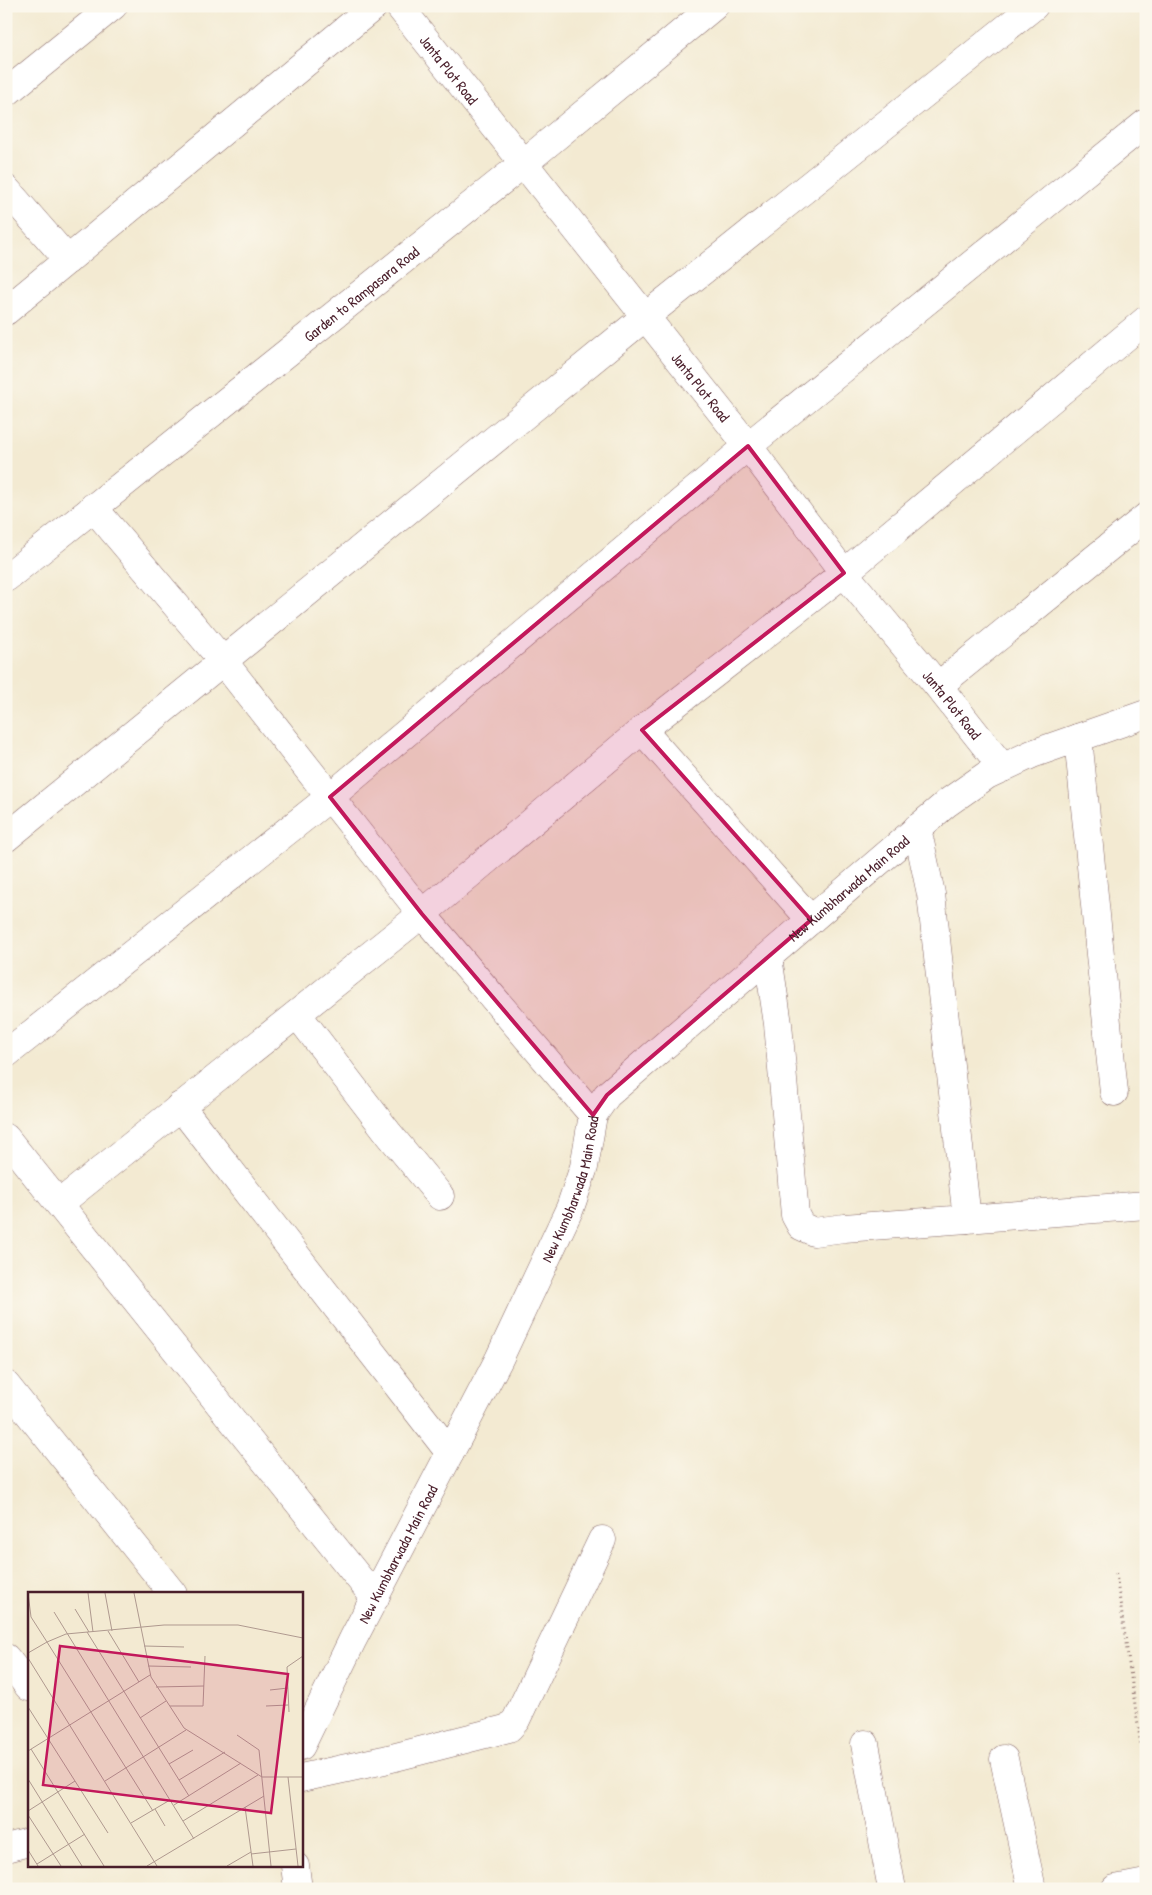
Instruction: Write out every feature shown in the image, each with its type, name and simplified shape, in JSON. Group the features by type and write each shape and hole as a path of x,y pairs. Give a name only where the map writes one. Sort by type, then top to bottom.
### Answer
{"street":[{"path":"6,92 114,6"},
{"path":"6,311 374,6"},
{"name":"Janta Plot Road","path":"399,6 748,446 844,573 1003,768"},
{"name":"Garden to Rampasara Road","path":"6,578 524,163 714,6"},
{"path":"6,838 645,316 1034,6"},
{"path":"6,1054 330,797 748,446 1146,123"},
{"path":"6,188 68,260"},
{"path":"60,1203 422,914 642,730 844,573 1146,320"},
{"path":"93,508 223,661 422,914 593,1115"},
{"path":"938,686 1146,517"},
{"name":"New Kumbharwada Main Road","path":"302,1744 375,1598 499,1359 570,1208 584,1167 593,1115 607,1095 947,802 987,775 1032,754 1146,714"},
{"path":"642,730 811,920"},
{"path":"1078,738 1114,1092"},
{"path":"917,828 931,894 967,1220"},
{"path":"768,957 778,1024 795,1215 798,1223 806,1229 814,1232 1146,1204"},
{"path":"297,1014 389,1134 440,1196"},
{"path":"180,1106 450,1453"},
{"path":"6,1138 375,1598"},
{"path":"6,1384 171,1592"},
{"path":"302,1778 384,1760 509,1728 516,1720 602,1540"},
{"path":"865,1744 892,1889"},
{"path":"1004,1759 1032,1889"},
{"path":"6,1848 28,1842"},
{"path":"295,1868 298,1889"},
{"path":"1115,1889 1146,1883"}],"path":[{"path":"1116,1574 1142,1746 1146,1750"}],"highlighted area":[{"path":"748,446 844,573 642,730 811,920 607,1095 593,1115 422,914 330,797"}]}
